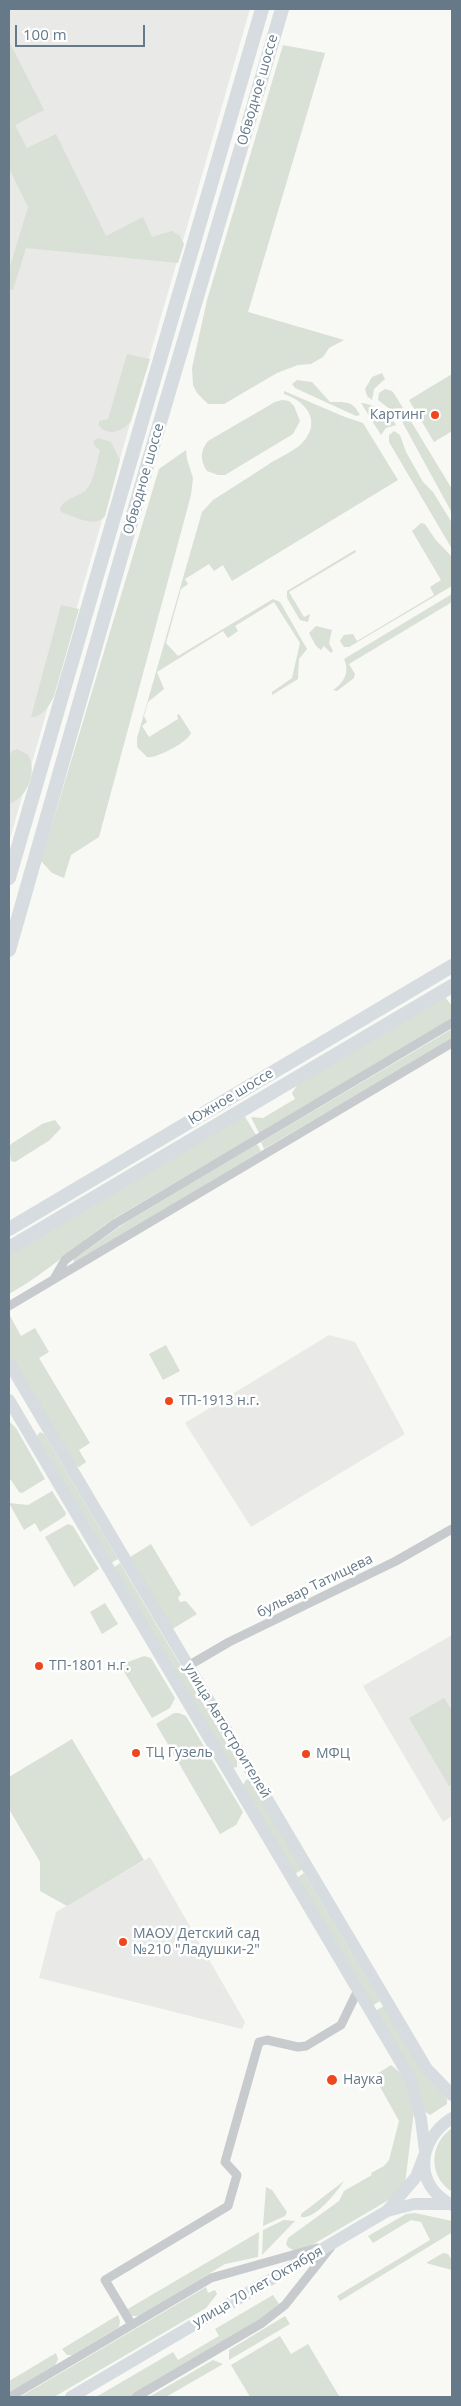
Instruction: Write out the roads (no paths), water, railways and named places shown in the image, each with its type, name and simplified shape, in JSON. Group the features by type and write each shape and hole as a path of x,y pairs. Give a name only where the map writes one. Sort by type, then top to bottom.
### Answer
{"main road":[{"name":"Обводное шоссе","path":"9,878 262,9"},
{"name":"Обводное шоссе","path":"9,950 145,473 282,9"},
{"name":"Южное шоссе","path":"9,1229 452,966"},
{"name":"Южное шоссе","path":"9,1248 452,986"},
{"name":"улица Автостроителей","path":"9,1363 427,2068 452,2095"},
{"name":"улица Автостроителей","path":"9,1400 410,2078 421,2119 425,2154 424,2168 430,2183 440,2196 451,2204"},
{"name":"улица Автостроителей","path":"9,1413 26,1429"},
{"path":"26,1429 45,1423"},
{"path":"234,1779 250,1770"},
{"name":"улица 70 лет Октября","path":"71,2397 387,2211 416,2177 431,2137 440,2125 452,2118"},
{"path":"387,2211 414,2204 451,2204"}],"street":[{"path":"53,1281 65,1260 116,1223 452,1023"},
{"path":"9,1306 452,1044"},
{"name":"бульвар Татищева","path":"188,1666 229,1642 396,1562 452,1529"},
{"path":"132,2325 105,2280 228,2206 237,2175 225,2162 259,2042 267,2040 298,2047 306,2046 341,2025 358,1990"},
{"path":"10,2397 211,2278 334,2243"},
{"path":"136,2397 262,2323 285,2305 334,2243"}],"place":[{"name":"Картинг","path":"435,415"},
{"name":"ТП-1913 н.г.","path":"169,1401"},
{"name":"ТП-1801 н.г.","path":"39,1666"},
{"name":"ТЦ Гузель","path":"136,1753"},
{"name":"МФЦ","path":"306,1754"},
{"name":"МАОУ Детский сад №210 \"Ладушки-2\"","path":"123,1942"},
{"name":"Наука","path":"332,2080"}]}
